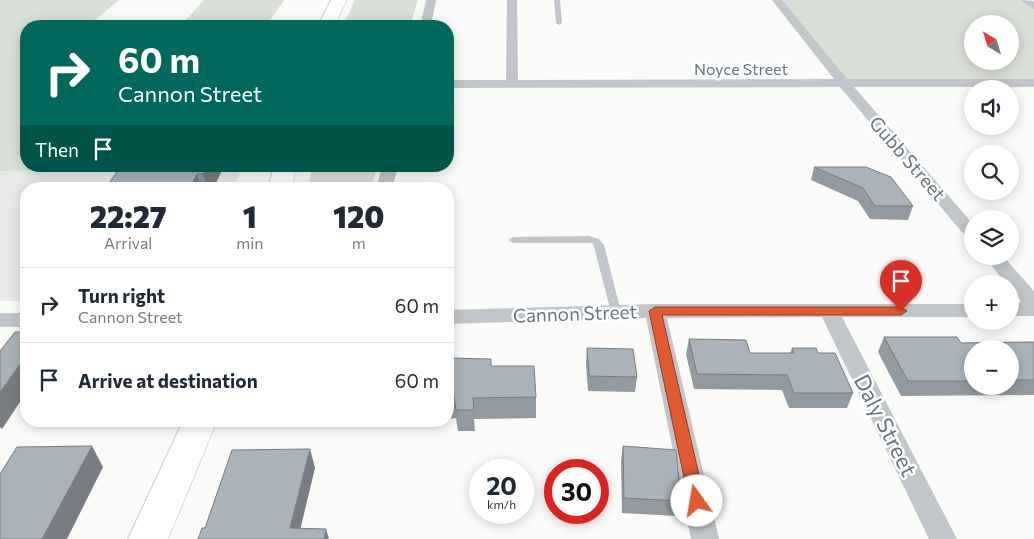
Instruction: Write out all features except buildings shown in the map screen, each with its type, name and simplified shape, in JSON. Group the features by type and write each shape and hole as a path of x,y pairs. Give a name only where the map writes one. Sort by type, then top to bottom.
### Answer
{"main road":[{"path":"329,20 339,0"},
{"path":"148,539 197,427"}],"street":[{"path":"426,20 431,0"},
{"path":"512,0 512,84"},
{"name":"Gubb Street","path":"777,0 844,84 964,224"},
{"path":"1026,0 1034,6"},
{"name":"Noyce Street","path":"454,84 1034,83"},
{"path":"1001,265 1034,304"},
{"path":"1019,309 1034,309"},
{"name":"Cannon Street","path":"454,317 655,311 964,310"},
{"path":"655,311 705,539"},
{"name":"Daly Street","path":"829,311 943,539"},
{"path":"0,320 20,320"}],"lane":[{"path":"557,0 559,23"},
{"path":"513,240 588,239 596,241 599,245 616,312"}],"shaded area":[{"path":"0,0 119,0 95,20 20,20 20,171 0,171"},
{"path":"204,0 284,0 270,20 186,20"},
{"path":"355,0 418,0 412,20 346,20"},
{"path":"777,0 1025,0 1034,6 1034,83 1019,83 1019,80 964,80 964,83 844,84"},
{"path":"0,171 240,172 236,182 20,182 20,301 0,301"},
{"path":"311,172 375,172 373,182 309,182"}],"route":[{"path":"697,501 655,311 901,311"}]}
